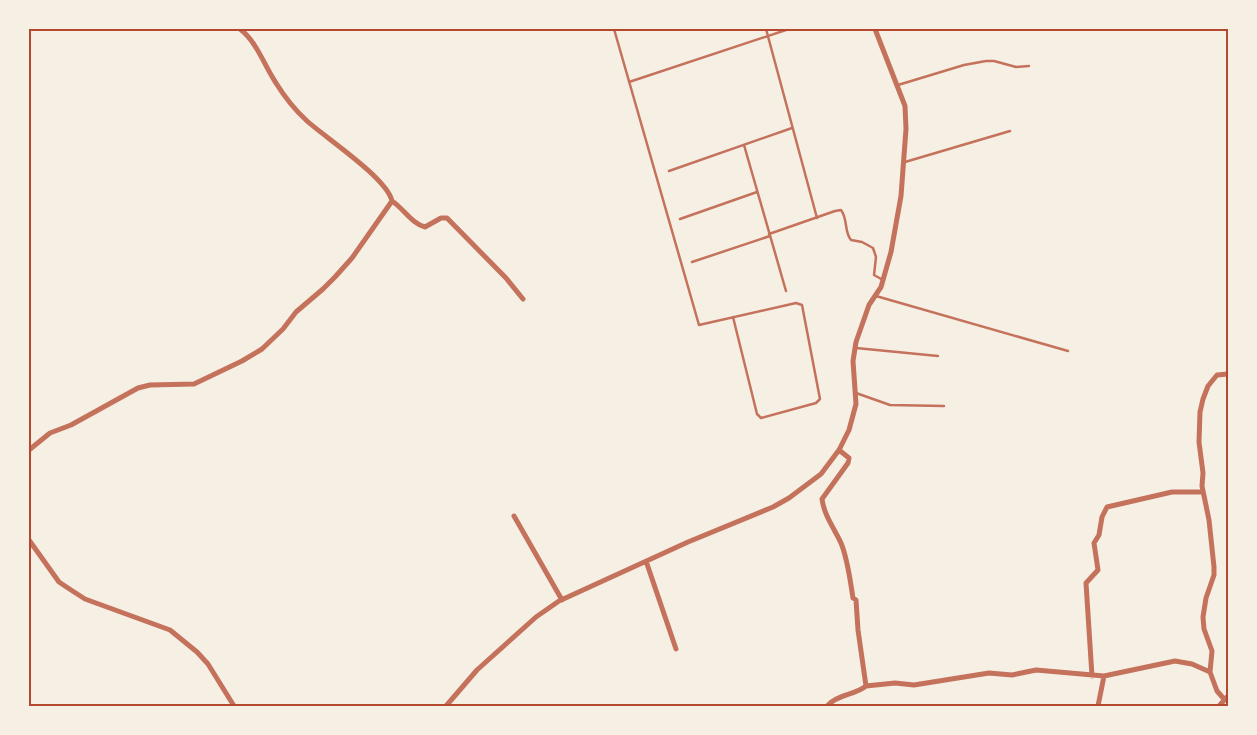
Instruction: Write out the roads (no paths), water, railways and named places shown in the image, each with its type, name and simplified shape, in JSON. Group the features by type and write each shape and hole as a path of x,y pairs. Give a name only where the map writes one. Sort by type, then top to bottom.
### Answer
{"street":[{"path":"240,29 246,33 259,52 286,97 308,121 376,178 387,191 392,201 400,206 419,226 425,227 441,218 447,218 506,278 523,299"},
{"path":"446,706 489,659 536,617 562,600 646,561 773,507 822,474 839,450 846,438 854,415 856,393 853,361 856,348 866,315 874,296 881,287 891,252 898,215 903,162 905,106 875,29"},
{"path":"29,450 50,433 71,424 138,388 150,385 194,384 242,361 262,349 283,329 296,312 323,290 352,258 392,201"},
{"path":"1219,706 1226,698 1217,691 1210,672 1212,651 1204,629 1203,618 1206,598 1214,576 1214,567 1209,520 1203,492 1199,442 1202,399 1208,386 1217,375 1228,374"},
{"path":"839,450 849,460 822,499 822,505 842,544 853,598 856,600 866,686"},
{"path":"1092,676 1086,583 1098,570 1094,543 1099,535 1102,517 1107,507 1172,492 1203,492"},
{"path":"514,516 562,600"},
{"path":"29,540 59,582 71,590 86,599 170,630 197,652 208,664 234,706"},
{"path":"646,561 676,649"},
{"path":"827,706 830,702 866,686 895,683 914,685 989,673 1012,675 1036,670 1104,676 1174,661 1192,664 1210,672"},
{"path":"1098,706 1104,676"}],"lane":[{"path":"614,29 699,325 733,317 796,303 802,305 820,399 816,403 761,418 757,414 733,317"},
{"path":"766,29 817,218"},
{"path":"629,82 789,29"},
{"path":"898,85 964,65 986,61 994,61 1016,67 1029,66"},
{"path":"669,171 792,128"},
{"path":"903,162 1010,131"},
{"path":"744,145 786,291"},
{"path":"680,219 758,192"},
{"path":"692,262 841,210 846,216 848,236 851,240 862,242 873,248 876,257 874,275 883,280"},
{"path":"874,296 1068,351"},
{"path":"856,348 938,356"},
{"path":"856,393 890,405 944,406"}]}
